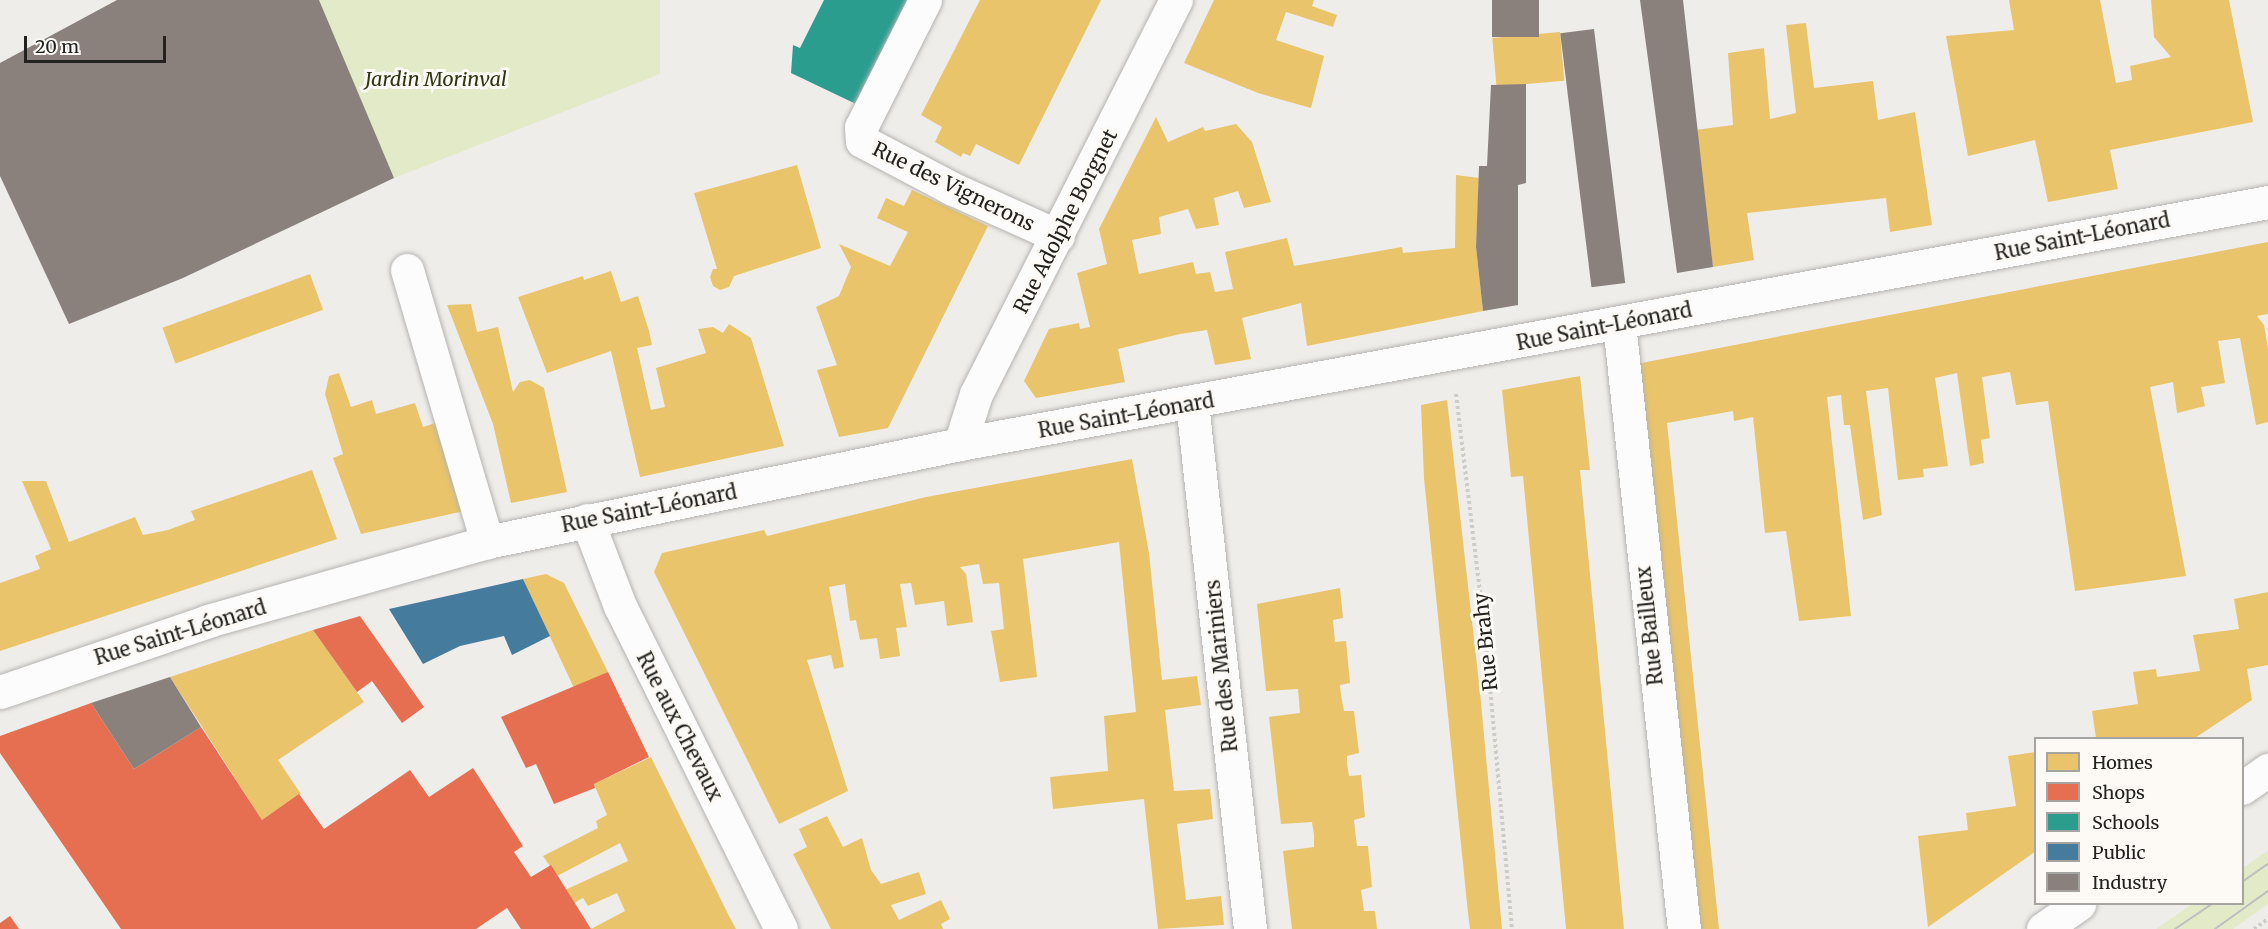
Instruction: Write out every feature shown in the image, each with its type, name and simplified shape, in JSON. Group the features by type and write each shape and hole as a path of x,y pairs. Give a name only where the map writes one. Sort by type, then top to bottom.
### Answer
{"street":[{"name":"Rue des Vignerons","path":"925,0 861,127 862,141 953,189 1058,236"},
{"name":"Rue Adolphe Borgnet","path":"960,444 976,394 1176,0"},
{"name":"Rue Saint-Léonard","path":"0,692 208,621 487,542 586,520 960,444 1451,355 2268,202"},
{"path":"407,270 487,542"},
{"name":"Rue Bailleux","path":"1619,322 1684,929"},
{"name":"Rue des Mariniers","path":"1191,403 1250,929"},
{"name":"Rue aux Chevaux","path":"586,520 620,606 781,929"},
{"path":"2244,787 2268,770"},
{"path":"2043,929 2076,905"}],"path":[{"name":"Rue Brahy","path":"1451,355 1486,643 1512,929"},
{"path":"2254,929 2268,919"}],"green space":[{"name":"Jardin Morinval","path":"319,0 660,0 660,74 394,178"},
{"path":"2268,850 2268,904 2233,929 2156,929 2191,905 2244,905 2244,867"}],"building: Homes":[{"path":"980,0 1101,0 1019,165 976,144 970,156 963,153 961,157 935,142 942,127 921,115"},
{"path":"1214,0 1314,0 1312,6 1337,15 1333,27 1286,12 1276,40 1324,56 1311,108 1258,93 1184,63"},
{"path":"2009,0 2100,0 2116,83 2132,80 2130,66 2171,57 2154,37 2151,0 2229,0 2253,122 2110,150 2118,189 2048,202 2035,140 1968,156 1946,36 2014,30"},
{"path":"1806,23 1814,88 1873,81 1878,120 1915,112 1932,225 1890,232 1886,198 1747,213 1754,260 1713,267 1695,130 1733,125 1728,53 1764,48 1770,119 1796,113 1786,25"},
{"path":"1560,32 1564,81 1497,87 1492,38"},
{"path":"1156,117 1168,142 1203,127 1205,131 1236,124 1252,142 1271,202 1244,208 1238,191 1214,198 1219,225 1196,229 1188,209 1159,217 1161,234 1132,240 1139,274 1193,262 1196,274 1210,272 1215,292 1233,289 1225,252 1287,238 1294,266 1402,247 1403,253 1455,248 1456,175 1479,178 1476,247 1483,311 1307,346 1301,303 1242,318 1251,359 1215,365 1207,330 1180,334 1118,349 1125,382 1036,398 1024,381 1049,329 1079,323 1080,329 1090,327 1077,273 1107,264 1099,229"},
{"path":"797,165 821,248 734,276 729,287 720,290 713,286 710,277 713,269 717,269 694,193"},
{"path":"912,190 988,226 888,428 839,437 817,370 837,365 816,307 839,296 851,267 839,244 890,266 908,232 877,218 886,198 904,206"},
{"path":"2268,242 2268,314 2257,316 2264,325 2268,349 2268,422 2256,425 2240,338 2218,341 2225,383 2201,387 2205,406 2177,413 2173,382 2150,387 2186,576 2075,591 2048,401 2016,405 2010,372 1982,377 1990,438 1981,440 1984,463 1970,466 1957,373 1935,378 1948,466 1923,469 1924,477 1898,480 1888,388 1866,391 1882,515 1863,520 1850,425 1844,425 1841,395 1827,397 1851,616 1799,621 1786,531 1765,533 1753,417 1734,421 1733,411 1667,423 1719,929 1689,929 1631,365"},
{"path":"611,271 621,302 638,296 649,331 652,345 637,348 651,410 665,407 656,368 706,353 698,329 713,327 723,333 729,324 751,338 784,446 640,477 611,351 547,373 518,297 583,276 584,280"},
{"path":"310,274 323,310 175,363 162,328"},
{"path":"471,304 477,332 498,327 513,392 520,382 530,380 544,388 567,492 511,503 493,424 447,305"},
{"path":"339,373 351,407 372,400 376,414 415,403 423,427 438,422 464,511 361,534 333,458 343,454 325,394 329,376"},
{"path":"1580,376 1590,470 1580,470 1624,929 1566,929 1523,476 1511,477 1502,390"},
{"path":"1447,400 1480,692 1502,929 1470,929 1468,913 1424,478 1421,405"},
{"path":"1132,459 1149,553 1162,680 1197,676 1201,705 1165,710 1174,791 1210,789 1213,819 1177,824 1186,900 1221,896 1224,925 1158,929 1144,799 1053,809 1050,777 1108,771 1104,716 1136,712 1119,542 1023,559 1037,677 1000,682 991,631 1004,629 999,583 983,584 979,564 960,567 966,574 973,622 947,626 944,601 915,605 911,583 900,584 907,627 896,628 900,656 880,659 877,638 860,640 856,620 850,621 845,584 829,587 844,667 834,669 831,655 807,660 848,791 779,824 654,572 662,553 764,530 767,536 926,497"},
{"path":"312,470 337,539 0,651 0,583 40,569 35,556 51,549 22,481 46,481 69,542 135,517 143,535 168,530 195,520 191,511"},
{"path":"546,574 564,583 608,672 574,688 523,579"},
{"path":"1340,588 1343,618 1333,620 1335,642 1346,641 1350,683 1340,685 1341,695 1344,711 1354,711 1359,753 1347,756 1347,764 1349,776 1361,775 1365,817 1354,820 1357,846 1368,846 1372,887 1361,890 1364,911 1375,911 1377,929 1292,929 1283,851 1314,847 1314,835 1312,822 1281,824 1269,717 1300,713 1298,689 1266,691 1257,604"},
{"path":"2268,592 2268,665 2247,669 2252,700 2196,737 2096,737 2092,711 2138,704 2133,672 2156,669 2157,677 2200,671 2193,635 2239,629 2234,599"},
{"path":"313,630 364,702 278,760 301,794 262,820 170,677"},
{"path":"2034,752 2034,852 1928,927 1918,836 1968,830 1966,813 2016,806 2008,756"},
{"path":"651,757 736,929 591,929 625,911 617,893 588,906 583,898 574,903 565,890 628,861 620,843 557,876 543,856 598,828 596,821 607,815 594,784"},
{"path":"827,816 843,847 862,838 871,870 881,884 919,872 926,894 891,905 899,920 941,900 950,919 941,924 943,929 831,929 793,854 807,847 799,829"}],"building: Shops":[{"path":"360,616 424,707 402,723 372,681 357,692 313,630"},
{"path":"608,672 649,757 594,784 595,788 554,804 536,764 526,768 501,717"},
{"path":"91,703 134,769 201,727 262,820 299,794 324,829 410,770 429,797 473,768 523,846 514,852 531,877 551,865 591,929 521,929 507,908 476,929 121,929 0,753 0,736"},
{"path":"10,916 19,929 0,929 0,923"}],"building: Schools":[{"path":"824,0 908,0 856,104 791,73 793,45 800,48"}],"building: Public":[{"path":"523,579 550,636 512,655 504,636 460,646 423,664 389,609"}],"building: Industry":[{"path":"117,0 319,0 394,178 183,278 69,324 0,176 0,63"},
{"path":"1492,0 1539,0 1539,37 1492,37"},
{"path":"1640,0 1683,0 1713,267 1677,273"},
{"path":"1594,29 1625,283 1591,287 1560,33"},
{"path":"1526,84 1526,183 1518,185 1518,305 1483,311 1476,247 1479,166 1487,166 1491,85"},
{"path":"170,677 201,727 134,769 91,703"}],"tram line":[{"path":"2244,881 2268,864"},
{"path":"2215,929 2268,891"},
{"path":"2175,929 2211,905"}]}
